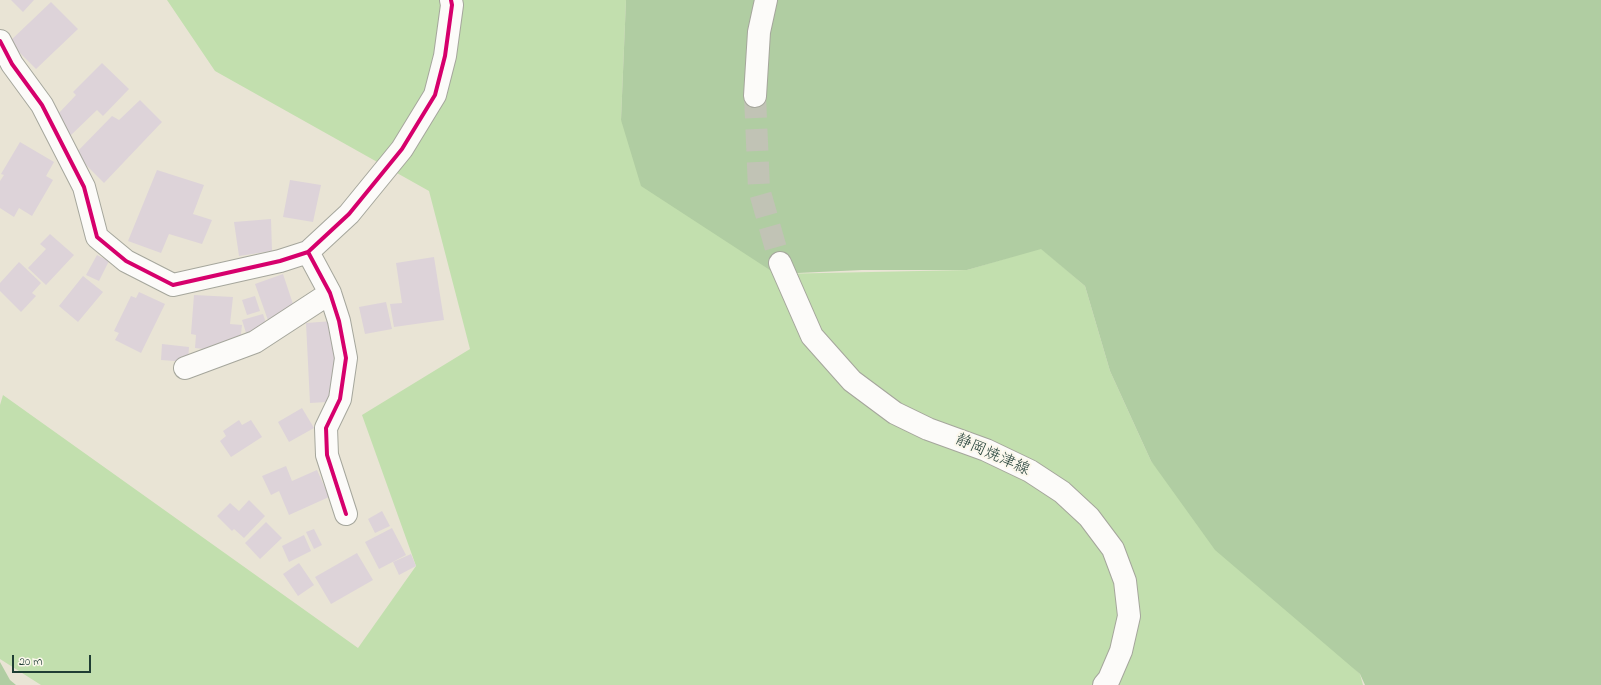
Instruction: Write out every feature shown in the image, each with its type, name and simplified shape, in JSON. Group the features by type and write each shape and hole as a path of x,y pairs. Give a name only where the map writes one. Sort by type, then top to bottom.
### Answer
{"street":[{"path":"0,41 12,64 42,105 84,187 97,237 126,261 173,285 280,261 308,252 349,214 384,173 402,149 435,95 445,56 452,5 451,0"},
{"path":"755,96 759,32 766,0"},
{"path":"308,252 330,293 339,321 346,358 340,399 326,428 327,455 346,514"},
{"name":"静岡焼津線","path":"780,263 812,336 852,381 895,412 908,419 928,429 986,450 1030,471 1062,492 1089,517 1113,549 1125,581 1129,616 1121,651 1109,679 1104,685"},
{"path":"184,368 255,342 330,293"}],"green space":[{"path":"167,0 626,0 621,120 776,274 967,270 1041,248 1085,286 1110,371 1151,461 1360,674 1363,685 41,685 0,659 0,405 3,395 358,648 416,566 362,415 470,349 429,191 215,71"},
{"path":"626,0 1601,0 1601,685 1365,685 1360,674 1215,550 1151,461 1110,371 1085,286 1041,249 967,270 862,270 776,274 641,186 621,120"},
{"path":"0,662 10,680 16,685 0,685"}],"building":[{"path":"11,0 34,0 23,12"},
{"path":"51,2 78,29 36,69 9,42"},
{"path":"102,63 129,89 103,116 97,110 70,136 58,114 76,95 73,92"},
{"path":"140,100 162,122 104,183 75,154 112,116 119,120"},
{"path":"20,142 54,162 46,176 53,180 32,216 19,208 14,217 0,208 0,181 4,175 1,174"},
{"path":"157,170 204,185 193,214 212,220 202,244 169,234 161,253 128,241"},
{"path":"290,180 321,185 313,222 283,217"},
{"path":"271,219 272,251 239,256 234,222"},
{"path":"50,234 74,255 46,285 28,268 46,249 40,244"},
{"path":"97,255 109,261 99,281 86,275"},
{"path":"434,257 444,320 394,327 390,304 402,303 396,263"},
{"path":"19,262 41,283 32,293 36,296 21,312 0,291 0,283"},
{"path":"283,274 296,313 269,323 255,284"},
{"path":"83,276 103,292 78,322 59,306"},
{"path":"139,292 165,304 141,353 115,340 119,333 114,331 131,296 136,298"},
{"path":"194,295 233,297 230,324 242,325 240,343 223,342 222,351 195,348 196,335 191,334"},
{"path":"255,296 260,311 247,315 242,300"},
{"path":"386,302 392,329 365,334 359,307"},
{"path":"263,314 268,329 247,336 242,320"},
{"path":"333,321 337,391 327,402 310,403 306,323"},
{"path":"162,344 189,347 188,362 161,360"},
{"path":"302,408 314,428 289,442 278,422"},
{"path":"239,420 242,425 251,420 262,437 231,457 220,441 226,436 223,431"},
{"path":"286,466 292,481 317,470 329,497 289,515 279,491 271,495 262,476"},
{"path":"249,500 265,516 244,538 234,529 232,531 217,516 230,503 239,511"},
{"path":"382,511 390,526 375,533 368,519"},
{"path":"266,522 282,538 260,559 245,543"},
{"path":"392,528 406,555 379,569 365,542"},
{"path":"314,529 322,545 314,549 306,532"},
{"path":"304,535 311,551 289,562 282,546"},
{"path":"357,553 373,580 331,604 315,577"},
{"path":"411,554 416,566 399,575 393,562"},
{"path":"299,563 314,585 298,596 283,574"}],"tunnel":[{"path":"755,96 759,189 780,263"}],"cycle path":[{"path":"0,41 12,64 42,105 84,187 97,237 126,261 173,285 280,261 308,252 349,214 402,149 435,95 445,56 452,5 451,0"},
{"path":"308,252 330,293 339,321 346,358 340,399 326,428 327,455 346,514"}]}
